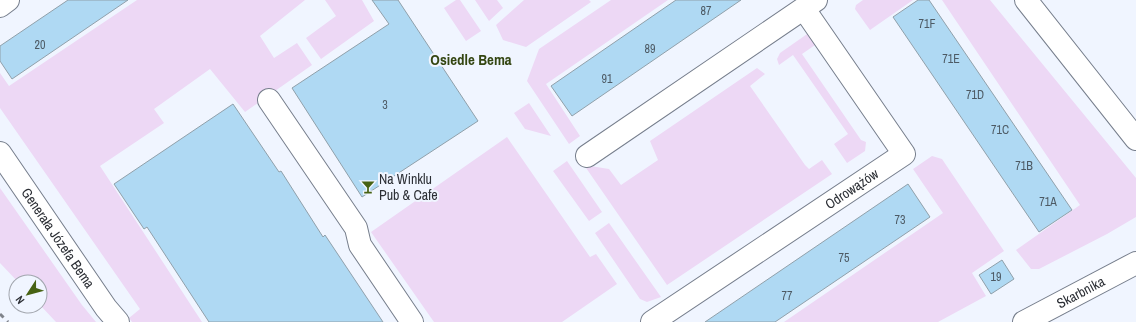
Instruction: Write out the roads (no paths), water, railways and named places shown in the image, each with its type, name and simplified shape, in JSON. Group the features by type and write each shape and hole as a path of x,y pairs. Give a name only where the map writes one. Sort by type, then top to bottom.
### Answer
{"street":[{"path":"0,6 8,0"},
{"path":"1026,0 1136,139"},
{"name":"Odrowążów","path":"587,156 810,4 904,154 652,322"},
{"path":"269,100 356,228 360,245 412,322"},
{"name":"Generała Józefa Bema","path":"0,153 106,308 118,322"},
{"name":"Skarbnika","path":"1024,322 1136,263"}],"railway":[{"path":"0,314 8,322"}],"place":[{"name":"Na Winklu Pub & Cafe","path":"368,187"}],"district":[{"name":"Osiedle Bema","path":"471,59"}]}
